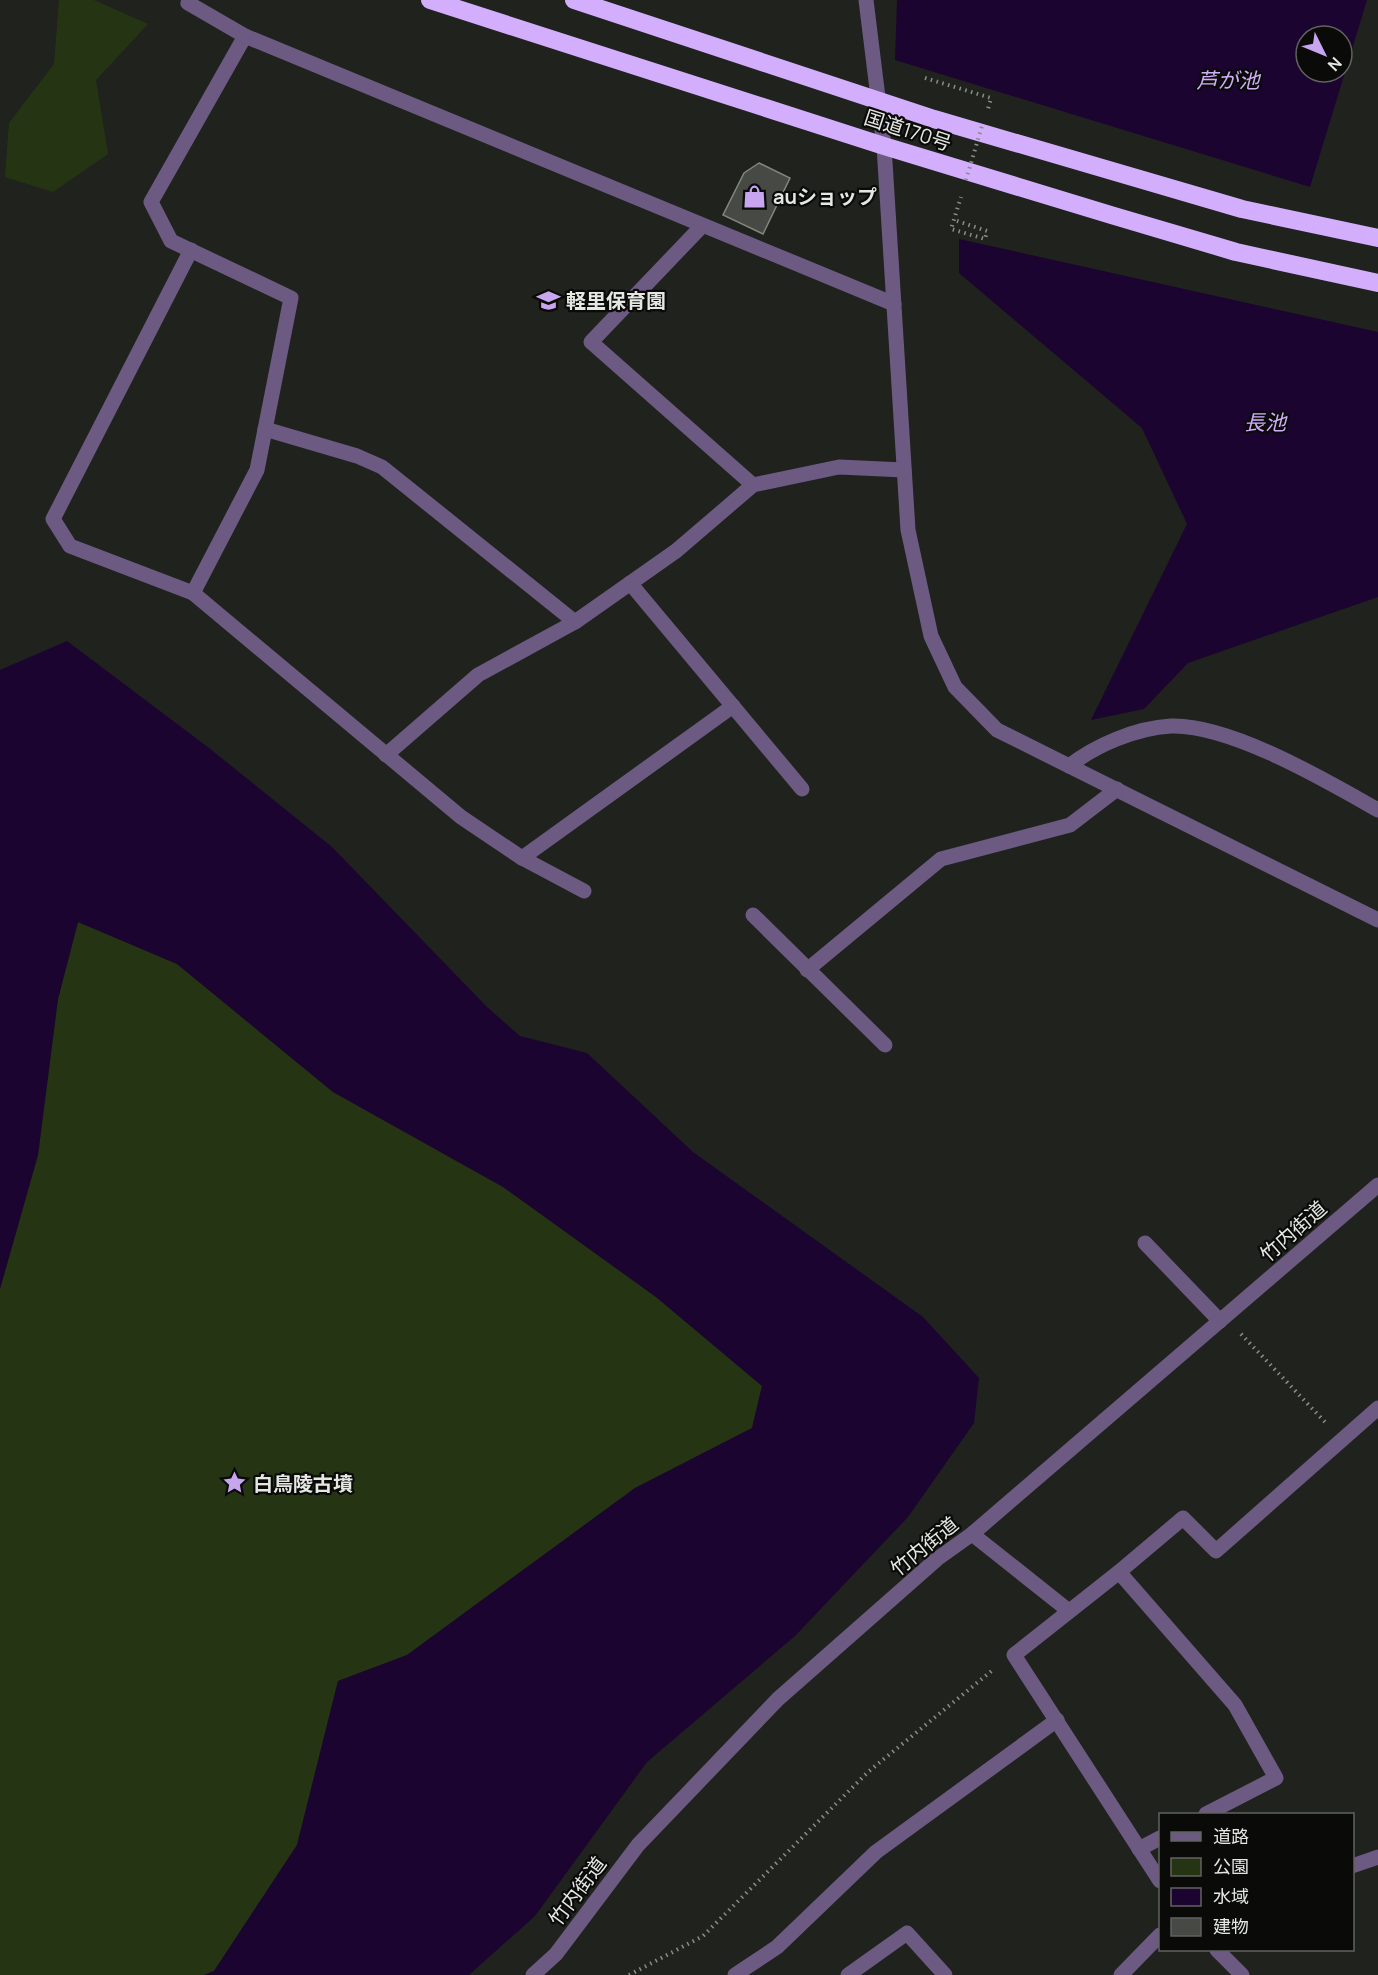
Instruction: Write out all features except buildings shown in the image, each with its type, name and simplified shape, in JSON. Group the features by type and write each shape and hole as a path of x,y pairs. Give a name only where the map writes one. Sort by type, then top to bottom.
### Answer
{"highway":[{"name":"国道170号","path":"430,0 947,166 1111,215 1236,252 1378,283"},
{"name":"国道170号","path":"574,0 934,119 1242,209 1378,238"}],"street":[{"path":"866,0 884,146 908,530 931,636 955,687 997,730 1378,920"},
{"path":"186,1 245,36 894,304"},
{"path":"193,593 257,470 291,298 171,241 152,202 245,36"},
{"path":"702,226 591,342 753,485"},
{"path":"191,250 53,519 70,546 193,593 461,817 522,858 584,891"},
{"path":"265,429 357,456 381,467 575,622"},
{"path":"386,755 478,675 575,622 676,551 753,485 839,467 904,470"},
{"path":"630,583 802,789"},
{"path":"522,858 732,706"},
{"path":"1069,766 1080,756 1125,736 1171,726 1201,730 1236,740 1286,761 1378,810"},
{"path":"807,970 941,859 1070,825 1117,789"},
{"path":"753,915 885,1046"},
{"name":"竹内街道","path":"533,1975 556,1954 638,1845 778,1700 937,1558 972,1533 1378,1185"},
{"path":"1146,1243 1222,1319"},
{"path":"1159,1878 1014,1655 1183,1518 1216,1551 1378,1408"},
{"path":"972,1533 1069,1611"},
{"path":"1119,1572 1235,1705 1276,1779 1210,1813"},
{"path":"735,1975 777,1947 876,1852 1058,1720"},
{"path":"1138,1849 1159,1839"},
{"path":"1354,1866 1378,1857"},
{"path":"848,1975 907,1933 945,1975"},
{"path":"1121,1975 1159,1937"},
{"path":"1218,1951 1242,1975"}],"path":[{"path":"925,78 991,98"},
{"path":"957,222 987,231 985,239 951,229 982,126"},
{"path":"1222,1319 1342,1440"},
{"path":"629,1975 703,1936 868,1772 998,1665 1014,1655"}],"green space":[{"path":"59,0 94,0 148,24 96,80 108,154 53,192 5,177 9,123 54,64"},
{"path":"78,922 177,964 333,1092 503,1187 656,1297 762,1386 752,1428 635,1488 407,1655 338,1681 297,1845 214,1971 204,1975 0,1975 0,1289 38,1155 58,999"}],"water":[{"name":"芦が池","path":"897,0 1367,0 1354,43 1354,24 1294,24 1294,84 1341,84 1310,187 895,60"},
{"name":"長池","path":"959,239 1378,332 1378,597 1188,663 1144,709 1091,720 1187,524 1142,428 959,273"},
{"path":"67,641 209,748 332,847 487,1007 520,1036 587,1053 693,1152 923,1317 979,1378 974,1423 908,1517 795,1636 647,1762 535,1916 469,1975 204,1975 214,1971 297,1845 338,1681 407,1655 635,1488 752,1428 762,1386 656,1297 503,1187 333,1092 177,964 78,922 58,999 38,1155 0,1289 0,670"}],"place":[{"name":"auショップ","path":"755,196"},
{"name":"軽里保育園","path":"548,300"},
{"name":"白鳥陵古墳","path":"235,1483"}]}
